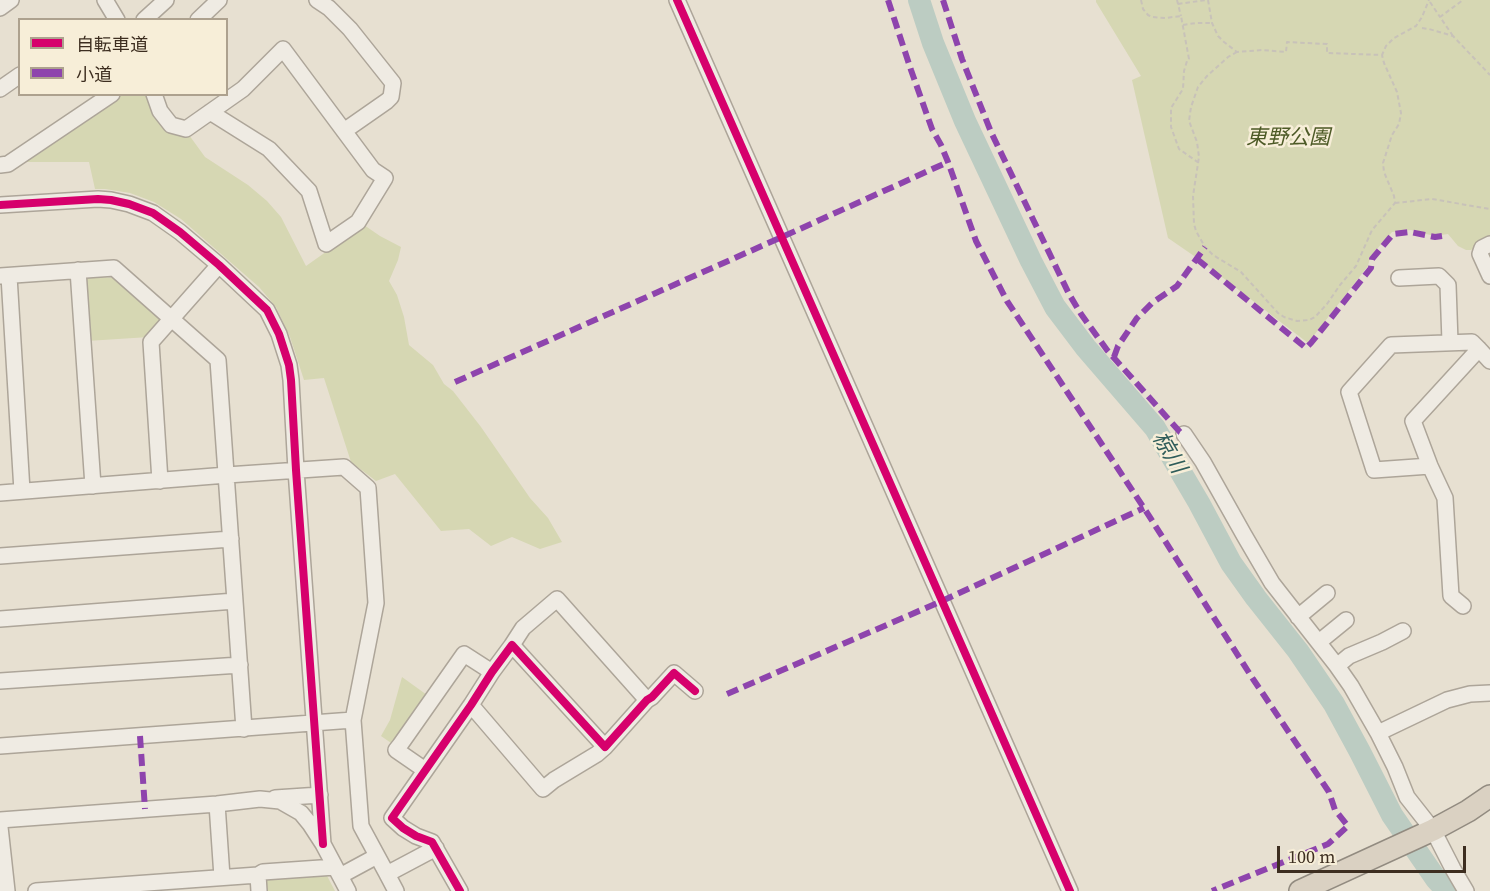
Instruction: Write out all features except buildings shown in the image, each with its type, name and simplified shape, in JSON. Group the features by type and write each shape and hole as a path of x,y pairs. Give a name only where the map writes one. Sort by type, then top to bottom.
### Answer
{"highway":[{"path":"1300,891 1433,830 1490,796"}],"street":[{"path":"0,8 11,0"},
{"path":"146,18 166,0"},
{"path":"200,18 219,0"},
{"path":"318,0 350,29 393,83 391,97 387,101 344,131"},
{"path":"677,0 1071,891"},
{"path":"155,96 160,111 171,125 186,129 210,112 243,89 283,50 373,170 385,178 357,222 326,244 309,191 269,149 210,112"},
{"path":"0,88 18,76"},
{"path":"0,165 8,165 109,96"},
{"path":"0,205 86,199 111,200 153,213 165,220 219,265 267,310 279,334 289,365 291,380 323,844"},
{"path":"1490,244 1482,248 1480,254 1490,276"},
{"path":"160,481 151,342 219,265"},
{"path":"22,491 4,276 114,268 218,360 244,729"},
{"path":"78,270 93,486"},
{"path":"1399,278 1439,276 1448,285 1450,342"},
{"path":"1430,466 1374,470 1349,392 1391,345 1472,342 1490,361"},
{"path":"1463,606 1451,597 1445,498 1413,421 1479,349"},
{"path":"1184,434 1203,462 1264,570 1351,686 1378,733 1407,797 1433,830 1466,891"},
{"path":"0,493 344,467 368,488 376,603 353,720 361,826 396,891"},
{"path":"0,556 231,538"},
{"path":"1298,617 1327,593"},
{"path":"460,891 432,842 416,836 392,818 523,628 557,598 647,700"},
{"path":"0,619 235,602"},
{"path":"1319,642 1346,620"},
{"path":"1337,666 1349,656 1404,632"},
{"path":"512,645 605,747"},
{"path":"425,770 396,750 464,654 492,672"},
{"path":"0,681 240,665"},
{"path":"471,705 543,789 605,747 674,673 694,691"},
{"path":"1378,733 1447,700 1470,694 1490,693"},
{"path":"0,746 353,720"},
{"path":"0,820 320,795"},
{"path":"260,799 280,801 296,810 310,824 348,891"},
{"path":"217,804 222,877"},
{"path":"0,827 7,891"},
{"path":"387,874 436,848"},
{"path":"36,891 186,886 222,877 259,883 263,872 337,872 377,856"}],"path":[{"path":"1141,0 1145,12 1152,16 1165,18 1181,16"},
{"path":"1198,163 1179,149 1171,127 1171,108 1184,89 1184,71 1189,59 1178,2 1207,0 1212,23 1218,36 1237,52"},
{"path":"1440,17 1462,0"},
{"path":"1429,1 1453,36 1490,75"},
{"path":"1395,203 1383,164 1401,113 1397,92 1382,56 1386,46 1394,38 1416,26 1429,1"},
{"path":"1183,25 1212,23"},
{"path":"1422,28 1453,36"},
{"path":"1382,56 1327,53 1327,44 1287,42 1286,52 1262,50 1237,52 1207,76 1198,87 1189,121 1197,142 1199,157 1193,196 1194,224 1202,242 1213,255 1241,272 1278,313 1297,321 1309,320 1327,304 1356,266 1372,230 1395,203 1432,199 1490,209"}],"green space":[{"name":"東野公園","path":"1096,0 1490,0 1490,240 1471,250 1466,250 1458,246 1448,234 1434,236 1411,230 1392,232 1370,257 1368,266 1308,343 1168,238 1132,80 1141,76"},
{"path":"120,96 148,96 154,113 170,133 189,135 205,157 248,185 267,201 281,217 306,266 364,225 401,247 389,281 397,295 404,317 409,345 433,365 444,384 453,391 481,427 530,498 548,518 562,542 540,549 512,537 491,546 469,529 441,531 395,474 376,481 351,462 324,378 304,380 290,337 276,307 259,287 181,219 154,202 130,193 95,189 89,162 24,162"},
{"path":"89,276 115,278 159,316 160,325 149,337 87,341 85,281"},
{"path":"402,677 427,695 394,745 381,736 390,720"},
{"path":"325,872 335,891 266,891 265,876"}],"waterway":[{"name":"椋川","path":"919,0 933,43 965,121 1055,307 1086,348 1155,428 1231,563 1298,651 1334,704 1392,815 1436,879 1447,891"}],"marked path":[{"path":"888,0 932,129 948,162 976,241 1007,301 1329,792 1335,810 1348,826 1328,844 1212,891"},
{"path":"943,0 962,59 991,132 1069,294 1107,350 1184,434"},
{"path":"455,382 948,162"},
{"path":"1197,259 1306,348 1371,268 1372,259 1393,234 1410,232 1435,237 1442,236"},
{"path":"1114,357 1118,346 1137,318 1152,303 1177,286 1205,247"},
{"path":"727,694 942,601 1144,508"},
{"path":"140,736 145,809"}],"cycle path":[{"path":"677,0 1070,891"},
{"path":"0,205 98,199 129,204 153,213 219,265 267,310 279,334 289,365 291,380 323,844"},
{"path":"460,891 432,842 416,836 392,818 512,645 605,747 674,673 695,691"}]}
